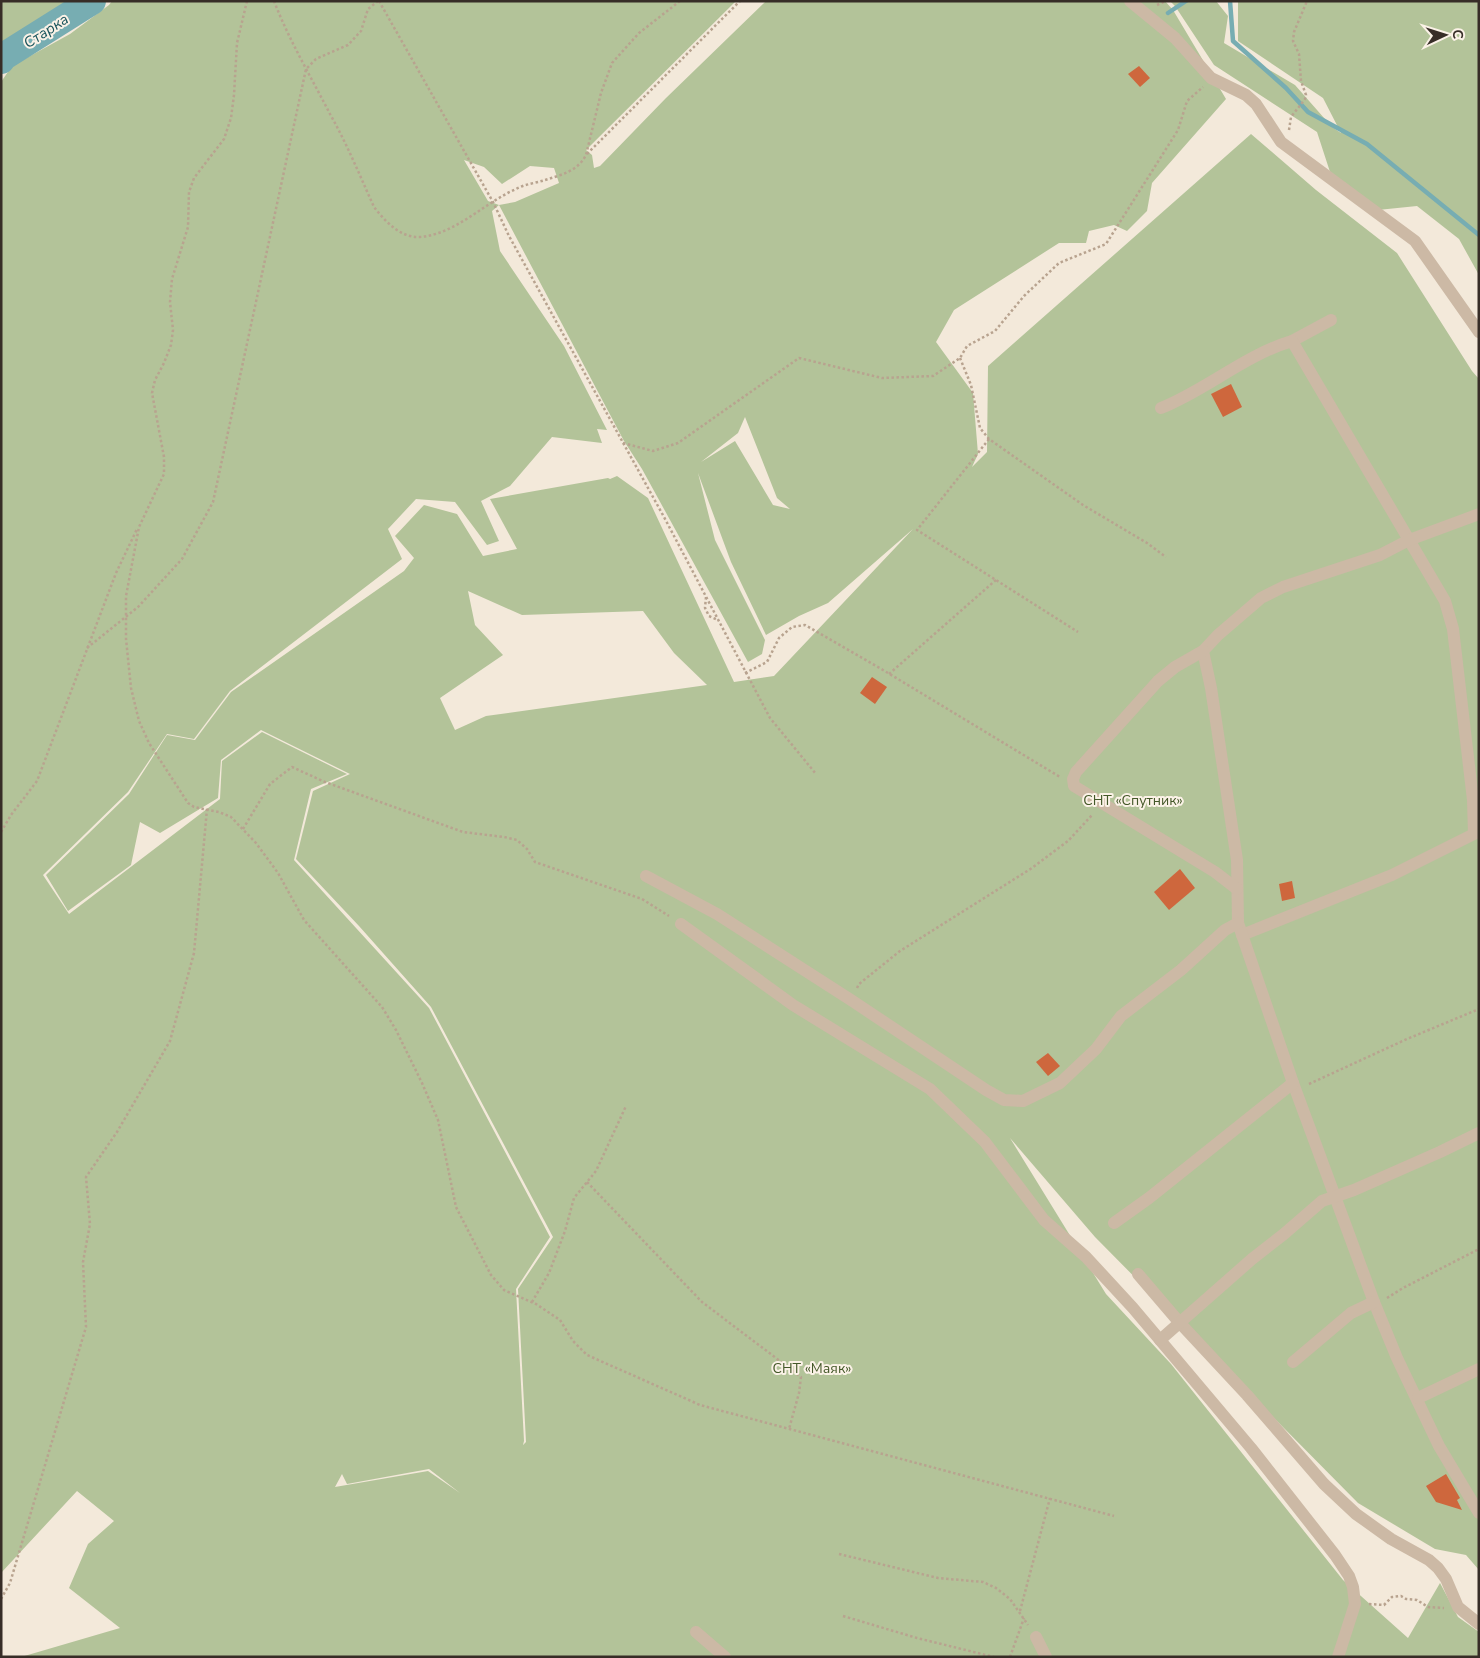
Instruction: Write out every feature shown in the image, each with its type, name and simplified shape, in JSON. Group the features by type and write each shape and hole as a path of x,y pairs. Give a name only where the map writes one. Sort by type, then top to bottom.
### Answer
{"street":[{"path":"1130,1 1175,38 1211,78 1246,95 1256,104 1281,142 1415,241 1479,332"},
{"path":"1161,408 1174,403 1224,373 1332,320"},
{"path":"1242,936 1392,875 1476,833 1453,629 1445,601 1292,341"},
{"path":"1237,889 1215,872 1074,786 1073,779 1076,772 1158,681 1175,667 1203,651 1218,635 1262,598 1283,587 1380,555 1409,540 1479,514"},
{"path":"1203,651 1216,717 1237,860 1238,923 1242,936 1295,1087 1375,1303 1439,1446 1479,1513"},
{"path":"646,876 717,914 1004,1100 1023,1101 1060,1082 1096,1049 1121,1016 1181,970 1225,930 1238,923"},
{"path":"681,924 792,1005 930,1088 985,1142 1044,1220 1086,1257 1160,1340 1251,1448 1336,1555 1349,1576 1353,1587 1355,1604 1338,1657"},
{"path":"1114,1223 1295,1087"},
{"path":"1160,1340 1252,1259 1322,1201 1354,1190 1479,1133"},
{"path":"1138,1274 1324,1484 1356,1514 1391,1539 1429,1560 1438,1568 1446,1579 1458,1607 1479,1624"},
{"path":"1293,1362 1351,1313 1375,1303"},
{"path":"1418,1398 1479,1369"},
{"path":"696,1632 724,1657"},
{"path":"1036,1637 1046,1657"}],"path":[{"path":"1,832 11,815 37,781 116,573 164,474 164,458 152,393 155,380 171,345 173,330 170,302 172,279 188,227 189,192 194,178 224,138 230,118 234,94 237,43 247,1"},
{"path":"274,1 282,22 332,116 374,207 383,219 397,231 420,237 436,234 516,188 564,174 581,164 586,155 740,1"},
{"path":"88,648 138,606 182,559 213,502 306,69 316,59 348,45 361,31 368,9 378,1 493,202 509,236 719,620 770,718 816,774"},
{"path":"586,155 600,93 612,63 639,33 680,1"},
{"path":"1296,110 1305,100 1306,95 1301,81 1299,54 1294,41 1294,32 1306,1"},
{"path":"623,443 653,451 678,442 799,358 882,378 933,376 960,358 967,346 995,331 1024,296 1059,263 1106,244 1178,130 1187,102 1211,78"},
{"path":"960,358 971,386 980,428 989,439 1083,505 1147,543 1166,557"},
{"path":"989,439 917,530 1078,632"},
{"path":"139,526 126,596 126,638 131,688 139,721 149,743 188,803 194,807 231,817 256,843 278,874 304,920 382,1007 396,1030 438,1120 456,1207 491,1275 504,1290 532,1302 560,1320 573,1341 587,1355 700,1405 1114,1516"},
{"path":"890,674 997,580"},
{"path":"706,596 708,616 719,620"},
{"path":"745,673 766,662 779,638 792,627 805,625 890,674 1074,786"},
{"path":"243,829 270,784 292,767 325,782 463,832 517,840 527,849 535,862 642,899 681,924"},
{"path":"852,1000 860,984 900,951 1032,868 1068,841 1103,803"},
{"path":"1,1599 10,1583 86,1327 83,1262 90,1224 86,1177 116,1132 170,1041 194,952 207,809"},
{"path":"1295,1087 1479,1009"},
{"path":"532,1302 549,1273 565,1231 574,1198 596,1171 626,1106"},
{"path":"587,1182 702,1302 801,1377 799,1393 789,1428"},
{"path":"1375,1303 1479,1249"},
{"path":"1020,1611 1050,1498"},
{"path":"838,1554 938,1578 983,1582 996,1588 1010,1599 1036,1637"},
{"path":"1355,1604 1384,1604 1392,1597 1401,1596 1406,1599 1417,1600 1428,1608 1458,1607"},
{"path":"843,1616 917,1638 994,1657"},
{"path":"1010,1657 1024,1618"}],"green space":[{"path":"1,1 100,1 98,7 26,51 1,59"},
{"path":"112,1 736,1 586,150 592,155 594,168 600,166 666,98 766,1 1165,1 1173,10 1226,99 1152,183 1147,211 1127,231 1114,225 1089,231 1086,243 1059,243 954,310 936,342 973,393 978,454 972,467 987,452 988,366 1251,134 1316,190 1397,253 1472,371 1479,379 1479,1570 1466,1555 1435,1549 1358,1503 1095,1237 1010,1138 1106,1294 1171,1364 1343,1580 1408,1638 1440,1583 1458,1617 1479,1632 1479,1657 21,1657 120,1628 69,1588 88,1544 114,1521 77,1491 1,1573 1,82 12,66 70,34","holes":["464,160 484,167 502,184 530,166 554,168 559,183 515,202 499,205 488,201","499,205 624,441 642,469 748,662 762,654 765,640 715,540 698,473 731,562 766,635 799,616 828,603 913,529 774,676 734,682 648,498 617,476 610,479 490,499 517,549 483,556 457,514 424,505 395,536 414,558 404,571 231,692 195,740 167,735 129,794 46,875 68,911 131,865 140,822 160,833 218,798 221,760 261,730 350,774 313,791 296,859 431,1007 553,1237 518,1289 526,1442 523,1445 516,1289 550,1237 429,1008 294,860 311,789 347,774 262,732 222,761 220,799 69,914 43,875 128,792 167,734 194,739 230,691 402,559 388,529 416,499 455,502 487,545 499,541 481,501 510,486 552,437 602,443 597,429 607,430 564,346 500,251 492,211","745,417 777,498 790,509 773,505 735,441 701,462 738,433","468,591 522,615 643,611 674,653 707,685 486,716 455,730 440,698 503,655 475,625","429,1469 460,1493 428,1471 335,1487 342,1474 347,1484"]},
{"path":"1170,1 1216,1 1228,16 1224,43 1295,85 1332,127 1341,133 1323,98 1238,41 1238,1 1479,1 1479,275 1459,239 1417,206 1368,211 1331,175 1317,132 1214,65"}],"building":[{"path":"1139,66 1150,78 1140,87 1128,74"},
{"path":"1231,384 1242,407 1223,417 1211,394"},
{"path":"872,677 887,687 875,704 860,693"},
{"path":"1180,869 1195,888 1169,910 1154,892"},
{"path":"1292,881 1295,898 1282,901 1279,884"},
{"path":"1048,1053 1060,1066 1048,1076 1036,1062"},
{"path":"1446,1474 1460,1498 1457,1500 1462,1510 1436,1502 1426,1486"}],"waterway":[{"name":"Старка","path":"1,60 92,1"},
{"path":"1168,13 1186,1"},
{"path":"1230,1 1233,41 1286,88 1308,112 1367,144 1479,235"}],"park label":[{"name":"СНТ «Спутник»","path":"1133,800"},
{"name":"СНТ «Маяк»","path":"812,1368"}]}
